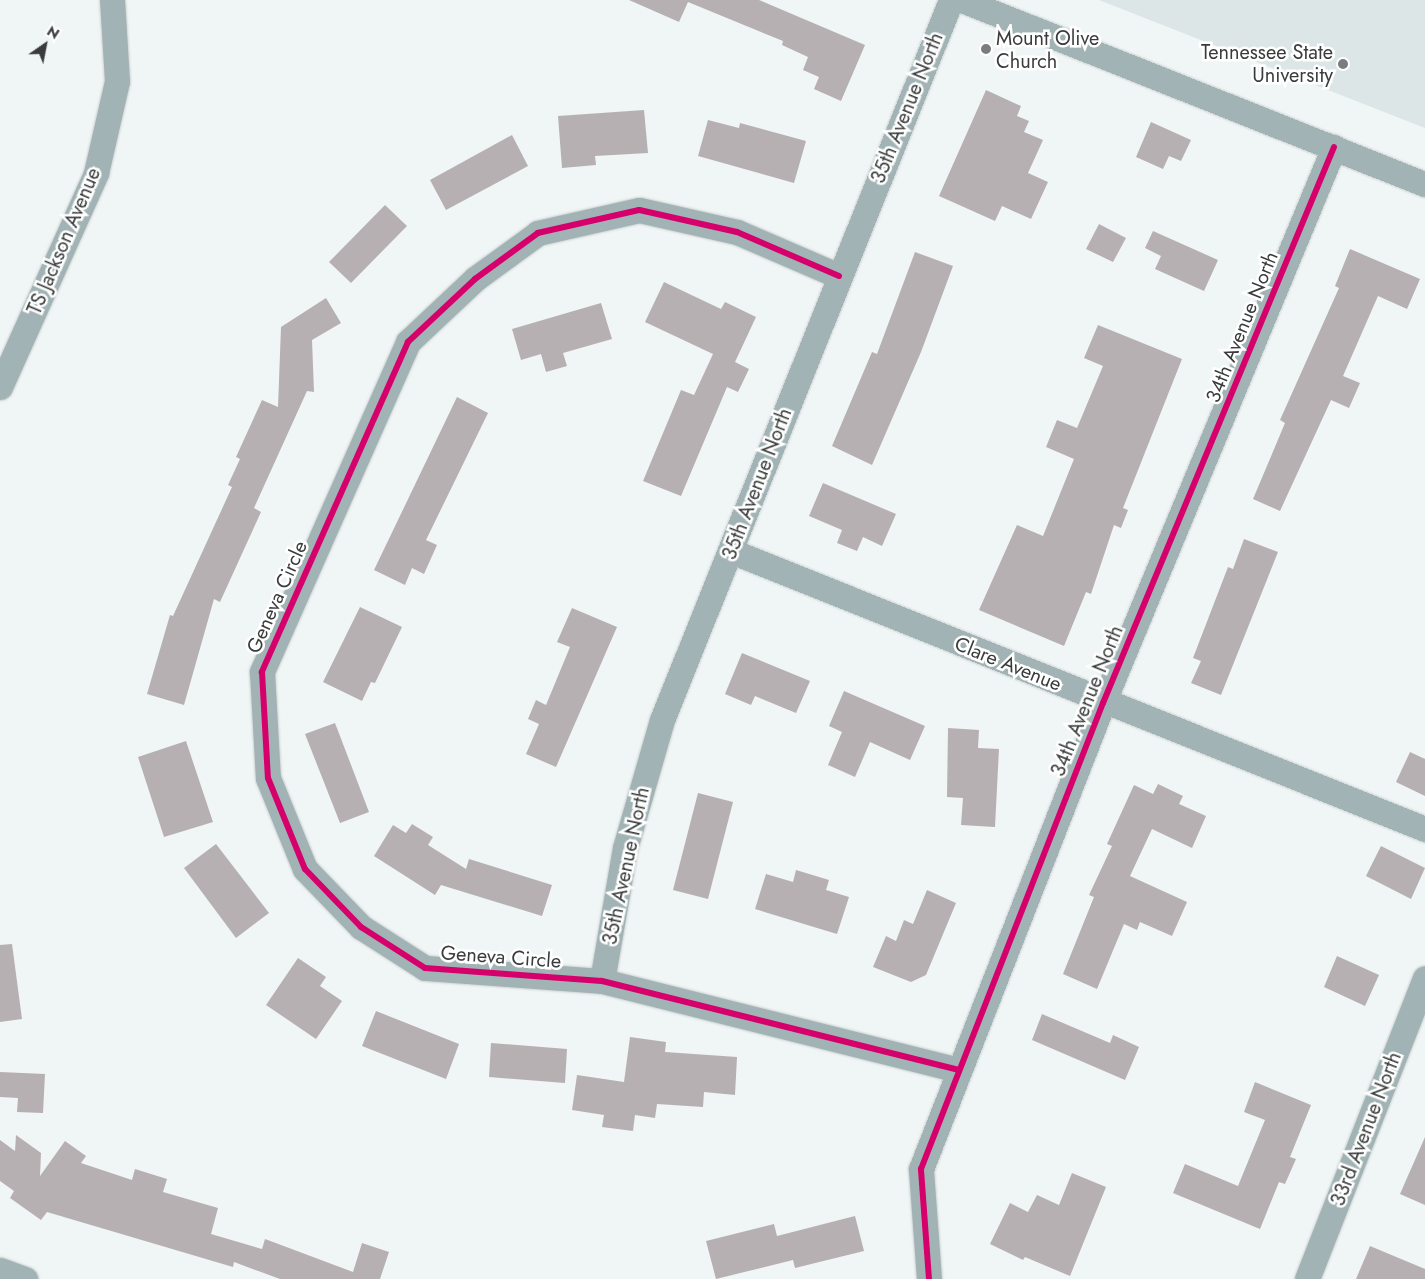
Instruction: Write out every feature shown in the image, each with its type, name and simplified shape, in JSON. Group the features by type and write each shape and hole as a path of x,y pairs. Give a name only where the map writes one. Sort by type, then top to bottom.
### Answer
{"street":[{"name":"TS Jackson Avenue","path":"0,387 96,173 117,81 112,0"},
{"name":"35th Avenue North","path":"602,980 625,848 662,720 951,0"},
{"path":"962,0 1425,184"},
{"name":"34th Avenue North","path":"929,1279 921,1169 1103,703 1334,147"},
{"name":"Geneva Circle","path":"839,276 737,232 639,210 538,233 475,279 408,342 262,672 268,778 305,870 362,927 425,968 602,980 960,1070"},
{"name":"Clare Avenue","path":"731,551 1103,703 1425,829"},
{"name":"33rd Avenue North","path":"1306,1279 1425,978"},
{"path":"0,1270 24,1279"}],"shaded area":[{"name":"Tennessee State University","path":"1099,0 1425,0 1425,128"}],"building":[{"path":"629,0 759,0 865,45 841,101 814,89 819,77 803,70 808,57 782,45 783,41 688,2 679,22"},
{"path":"986,90 1021,106 1017,116 1029,121 1024,132 1043,140 1028,173 1048,182 1031,219 1002,206 995,221 939,196"},
{"path":"644,110 648,153 595,156 596,165 562,168 558,116"},
{"path":"708,120 739,128 740,123 806,141 794,183 698,156"},
{"path":"1151,122 1191,140 1181,161 1169,156 1163,169 1136,157"},
{"path":"512,135 528,166 446,210 430,180"},
{"path":"385,205 407,226 351,283 329,262"},
{"path":"1099,224 1126,238 1113,262 1086,249"},
{"path":"1153,231 1218,260 1204,291 1155,269 1161,256 1145,248"},
{"path":"1350,249 1420,279 1407,309 1378,296 1343,376 1360,383 1349,408 1331,400 1280,511 1253,499 1285,423 1280,420 1339,288 1335,286"},
{"path":"915,252 953,266 921,352 872,465 832,446 872,352 877,354"},
{"path":"664,282 721,309 725,302 756,317 735,362 749,369 738,392 727,387 681,496 643,481 681,390 694,395 713,354 645,322"},
{"path":"326,298 341,323 312,340 314,392 307,391 254,508 261,512 220,602 214,599 184,705 147,694 170,615 173,616 232,487 228,485 240,459 236,457 262,400 278,407 281,327"},
{"path":"601,303 612,339 563,353 567,366 546,372 541,354 521,360 512,329"},
{"path":"1098,325 1182,359 1123,508 1128,510 1121,528 1114,525 1091,594 1086,592 1064,646 979,610 1017,525 1043,536 1074,459 1046,447 1057,420 1077,428 1103,366 1084,358"},
{"path":"457,397 488,413 426,540 437,545 424,574 412,568 405,585 374,570"},
{"path":"823,483 896,514 882,546 863,537 857,551 837,543 842,530 809,516"},
{"path":"1244,539 1278,552 1221,695 1191,683 1201,661 1193,658 1228,567 1233,569"},
{"path":"360,607 402,627 375,683 371,682 362,701 323,682"},
{"path":"572,608 617,627 556,767 526,754 539,724 528,719 536,700 546,705 570,647 557,642"},
{"path":"742,653 810,681 796,713 755,696 751,705 725,694"},
{"path":"844,691 925,726 910,760 870,742 855,777 828,765 842,732 829,726"},
{"path":"335,723 369,812 340,823 305,734"},
{"path":"948,728 979,730 978,748 999,749 995,827 961,825 963,798 947,797"},
{"path":"186,741 213,822 164,837 138,757"},
{"path":"1410,752 1425,759 1425,796 1396,782"},
{"path":"1158,784 1183,796 1179,804 1206,816 1192,848 1152,829 1130,876 1187,902 1172,936 1140,922 1137,930 1124,924 1097,989 1063,974 1094,897 1089,895 1112,846 1107,844 1134,785 1153,794"},
{"path":"698,793 733,802 708,899 673,890"},
{"path":"412,824 433,837 428,845 466,869 469,859 552,885 542,916 441,885 435,895 374,856 393,825 406,833"},
{"path":"216,844 269,913 236,938 184,868"},
{"path":"1381,846 1425,868 1411,899 1366,876"},
{"path":"796,870 829,880 826,890 849,897 837,934 755,909 766,874 793,882"},
{"path":"927,890 956,903 926,975 911,982 873,967 886,936 896,941 904,920 913,924"},
{"path":"12,944 22,1019 0,1022 0,945"},
{"path":"1337,956 1379,975 1365,1006 1324,987"},
{"path":"298,958 326,977 320,986 342,1001 316,1039 266,1005"},
{"path":"376,1011 459,1044 446,1079 362,1046"},
{"path":"1042,1014 1110,1043 1113,1035 1139,1047 1125,1080 1032,1040"},
{"path":"630,1037 666,1042 665,1052 737,1057 735,1095 704,1092 703,1107 657,1104 655,1118 635,1115 633,1131 602,1127 604,1115 572,1110 577,1075 624,1082"},
{"path":"491,1043 567,1049 565,1083 489,1077"},
{"path":"0,1072 45,1074 43,1113 17,1112 18,1098 0,1097"},
{"path":"1255,1082 1311,1105 1290,1157 1296,1159 1285,1184 1279,1182 1260,1229 1173,1193 1185,1164 1238,1186 1265,1120 1244,1112"},
{"path":"16,1135 41,1153 40,1176 65,1141 86,1156 81,1163 132,1180 135,1169 167,1179 163,1192 218,1208 211,1234 262,1249 265,1239 353,1272 362,1243 389,1252 380,1279 280,1279 234,1262 233,1267 47,1212 41,1220 10,1198 14,1191 0,1181 0,1140 15,1151"},
{"path":"1425,1137 1425,1205 1400,1194"},
{"path":"1072,1173 1106,1187 1070,1276 1025,1257 1023,1260 990,1244 1010,1203 1028,1212 1037,1195 1059,1205"},
{"path":"855,1216 864,1251 795,1268 793,1260 716,1279 706,1241 774,1224 777,1236"},
{"path":"1370,1246 1425,1269 1425,1279 1356,1279"}],"cycle path":[{"path":"929,1279 921,1169 1103,703 1334,147"},
{"path":"839,276 737,232 639,210 538,233 475,279 408,342 262,672 268,778 305,869 361,927 425,968 602,981 959,1070"}],"place":[{"name":"Mount Olive Church","path":"986,49"},
{"name":"Tennessee State University","path":"1343,64"}]}
